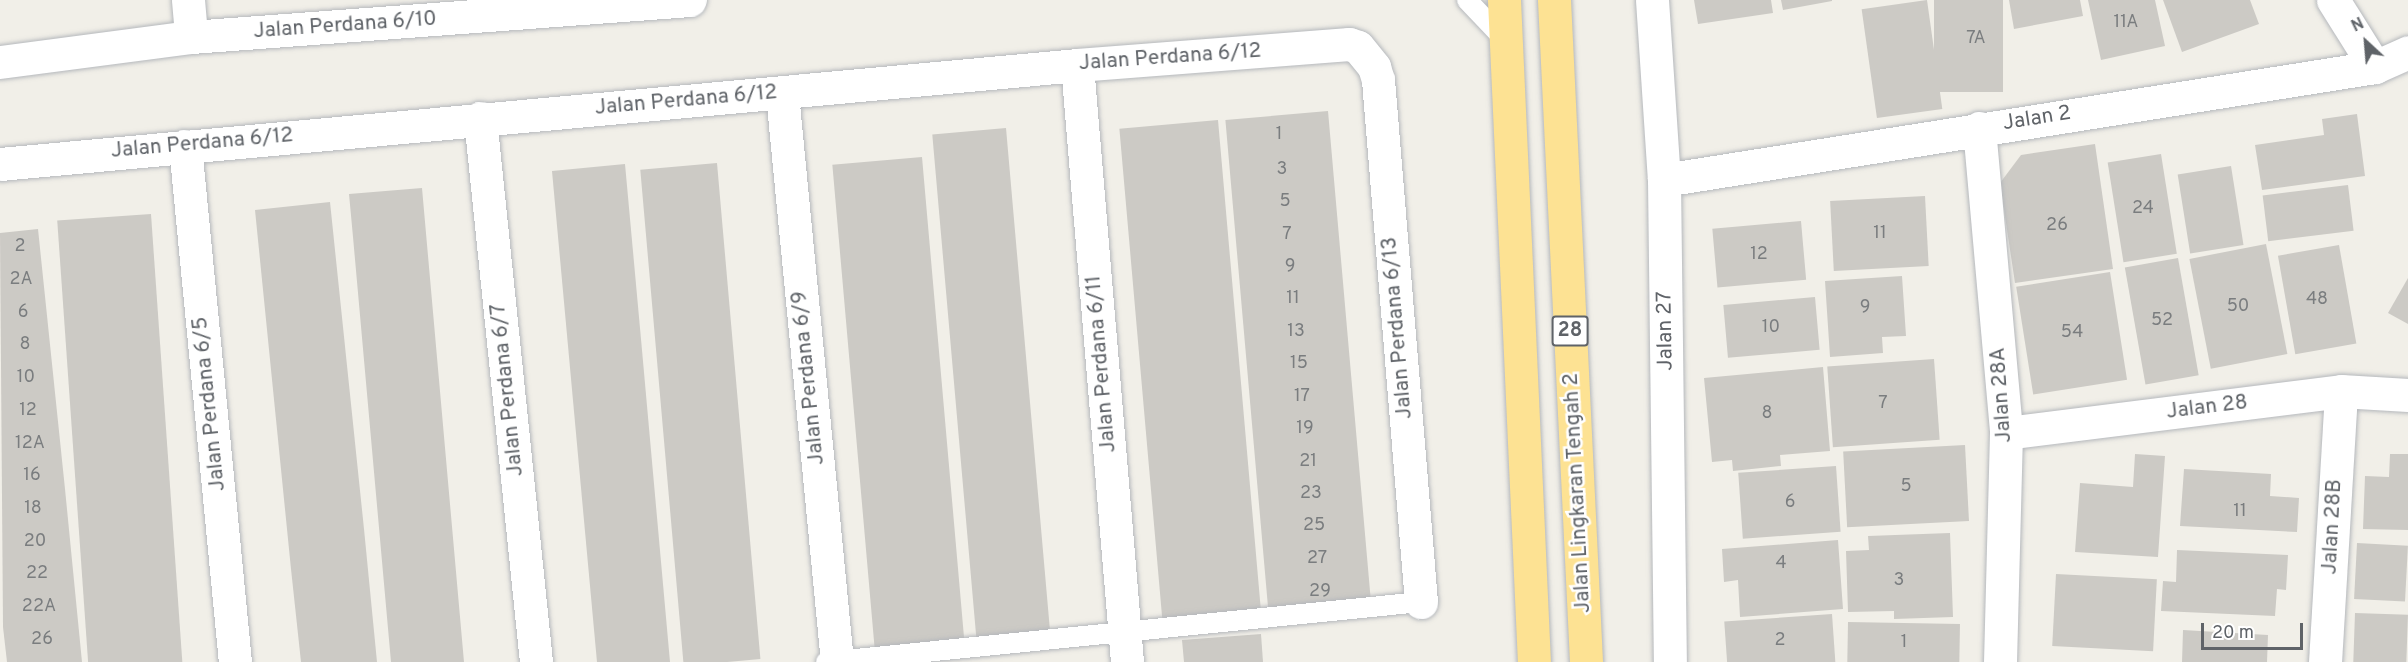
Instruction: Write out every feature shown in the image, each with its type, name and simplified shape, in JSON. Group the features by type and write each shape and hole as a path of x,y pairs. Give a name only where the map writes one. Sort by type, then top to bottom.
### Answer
{"highway":[{"name":"28","path":"1504,0 1534,662"},
{"name":"Jalan Lingkaran Tengah 2","path":"1554,0 1586,662"}],"street":[{"path":"188,0 191,37"},
{"name":"Jalan Perdana 6/10","path":"0,62 191,37 605,3 690,0"},
{"name":"Jalan 27","path":"1652,0 1664,180 1670,662"},
{"path":"2333,0 2394,59"},
{"name":"Jalan Perdana 6/12","path":"0,164 480,118 782,94 1077,65 1349,44 1359,47 1368,57"},
{"name":"Jalan Perdana 6/13","path":"1368,57 1378,80 1421,602"},
{"name":"Jalan 2","path":"1664,180 2394,59"},
{"name":"Jalan Perdana 6/11","path":"1077,65 1125,647"},
{"name":"Jalan Perdana 6/9","path":"782,94 832,662"},
{"name":"Jalan Perdana 6/7","path":"480,118 536,662"},
{"name":"Jalan 28A","path":"1979,128 2006,433 2000,662"},
{"name":"Jalan Perdana 6/5","path":"185,146 236,662"},
{"name":"Jalan 28","path":"2006,433 2341,391 2408,395"},
{"name":"Jalan 28B","path":"2325,662 2341,391"}],"lane":[{"path":"1467,0 1507,42"},
{"path":"832,662 1125,647 1421,602"}],"building":[{"path":"1694,0 1771,0 1773,13 1698,24"},
{"path":"1781,0 1832,0 1832,1 1783,10"},
{"path":"1927,0 1942,109 1877,118 1862,9"},
{"path":"1934,0 2003,0 2003,92 1934,92"},
{"path":"2009,0 2080,0 2083,16 2014,29"},
{"path":"2088,0 2155,0 2165,46 2101,60"},
{"path":"2163,0 2250,0 2259,24 2182,52"},
{"path":"1328,111 1371,603 1268,612 1225,120"},
{"path":"2357,114 2365,176 2262,190 2255,145 2324,135 2322,119"},
{"path":"1218,120 1261,615 1163,624 1119,129"},
{"path":"1006,128 1050,636 977,643 932,134"},
{"path":"2095,144 2113,269 2015,283 2000,183 2021,155"},
{"path":"2161,154 2177,254 2123,262 2108,162"},
{"path":"922,157 965,644 875,652 832,165"},
{"path":"717,163 760,659 683,662 640,170"},
{"path":"625,164 670,662 597,662 552,171"},
{"path":"2231,166 2244,245 2190,253 2178,174"},
{"path":"2348,185 2354,231 2268,241 2263,195"},
{"path":"422,188 464,662 391,662 349,194"},
{"path":"1925,196 1929,266 1834,271 1830,201"},
{"path":"330,202 377,662 301,662 291,569 255,210"},
{"path":"151,214 182,662 88,662 57,221"},
{"path":"1801,221 1806,280 1717,288 1712,229"},
{"path":"38,229 82,662 7,662 3,627 0,233"},
{"path":"2266,244 2287,354 2211,369 2189,259"},
{"path":"2339,245 2356,343 2295,354 2278,256"},
{"path":"2178,258 2199,375 2145,385 2125,267"},
{"path":"2110,272 2127,380 2033,395 2016,287"},
{"path":"1902,276 1906,336 1882,337 1883,353 1830,357 1825,281"},
{"path":"2408,278 2408,324 2388,313"},
{"path":"1815,297 1820,350 1728,358 1723,305"},
{"path":"1934,359 1940,440 1833,447 1827,366"},
{"path":"1823,367 1830,451 1780,455 1781,466 1733,471 1732,460 1712,462 1704,378"},
{"path":"1965,445 1969,521 1847,527 1843,451"},
{"path":"2135,454 2165,456 2158,557 2075,552 2080,483 2133,487"},
{"path":"2390,454 2408,454 2408,530 2363,529 2365,476 2389,477"},
{"path":"1836,466 1841,532 1743,539 1738,473"},
{"path":"2184,469 2271,474 2270,496 2299,498 2297,532 2180,526"},
{"path":"1950,533 1953,617 1894,619 1894,611 1848,612 1846,551 1869,550 1868,536"},
{"path":"1838,540 1843,609 1740,617 1738,580 1724,582 1722,549"},
{"path":"2357,543 2408,546 2405,602 2354,599"},
{"path":"2177,550 2288,555 2286,590 2277,589 2275,616 2161,611 2163,581 2176,582"},
{"path":"2056,574 2157,579 2153,651 2052,646"},
{"path":"2355,613 2408,615 2406,662 2353,662"},
{"path":"1832,614 1835,662 1727,662 1724,622"},
{"path":"1848,622 1960,624 1959,662 1847,662"},
{"path":"2183,630 2268,635 2267,662 2182,662"},
{"path":"1261,634 1263,662 1184,662 1182,640"}]}
